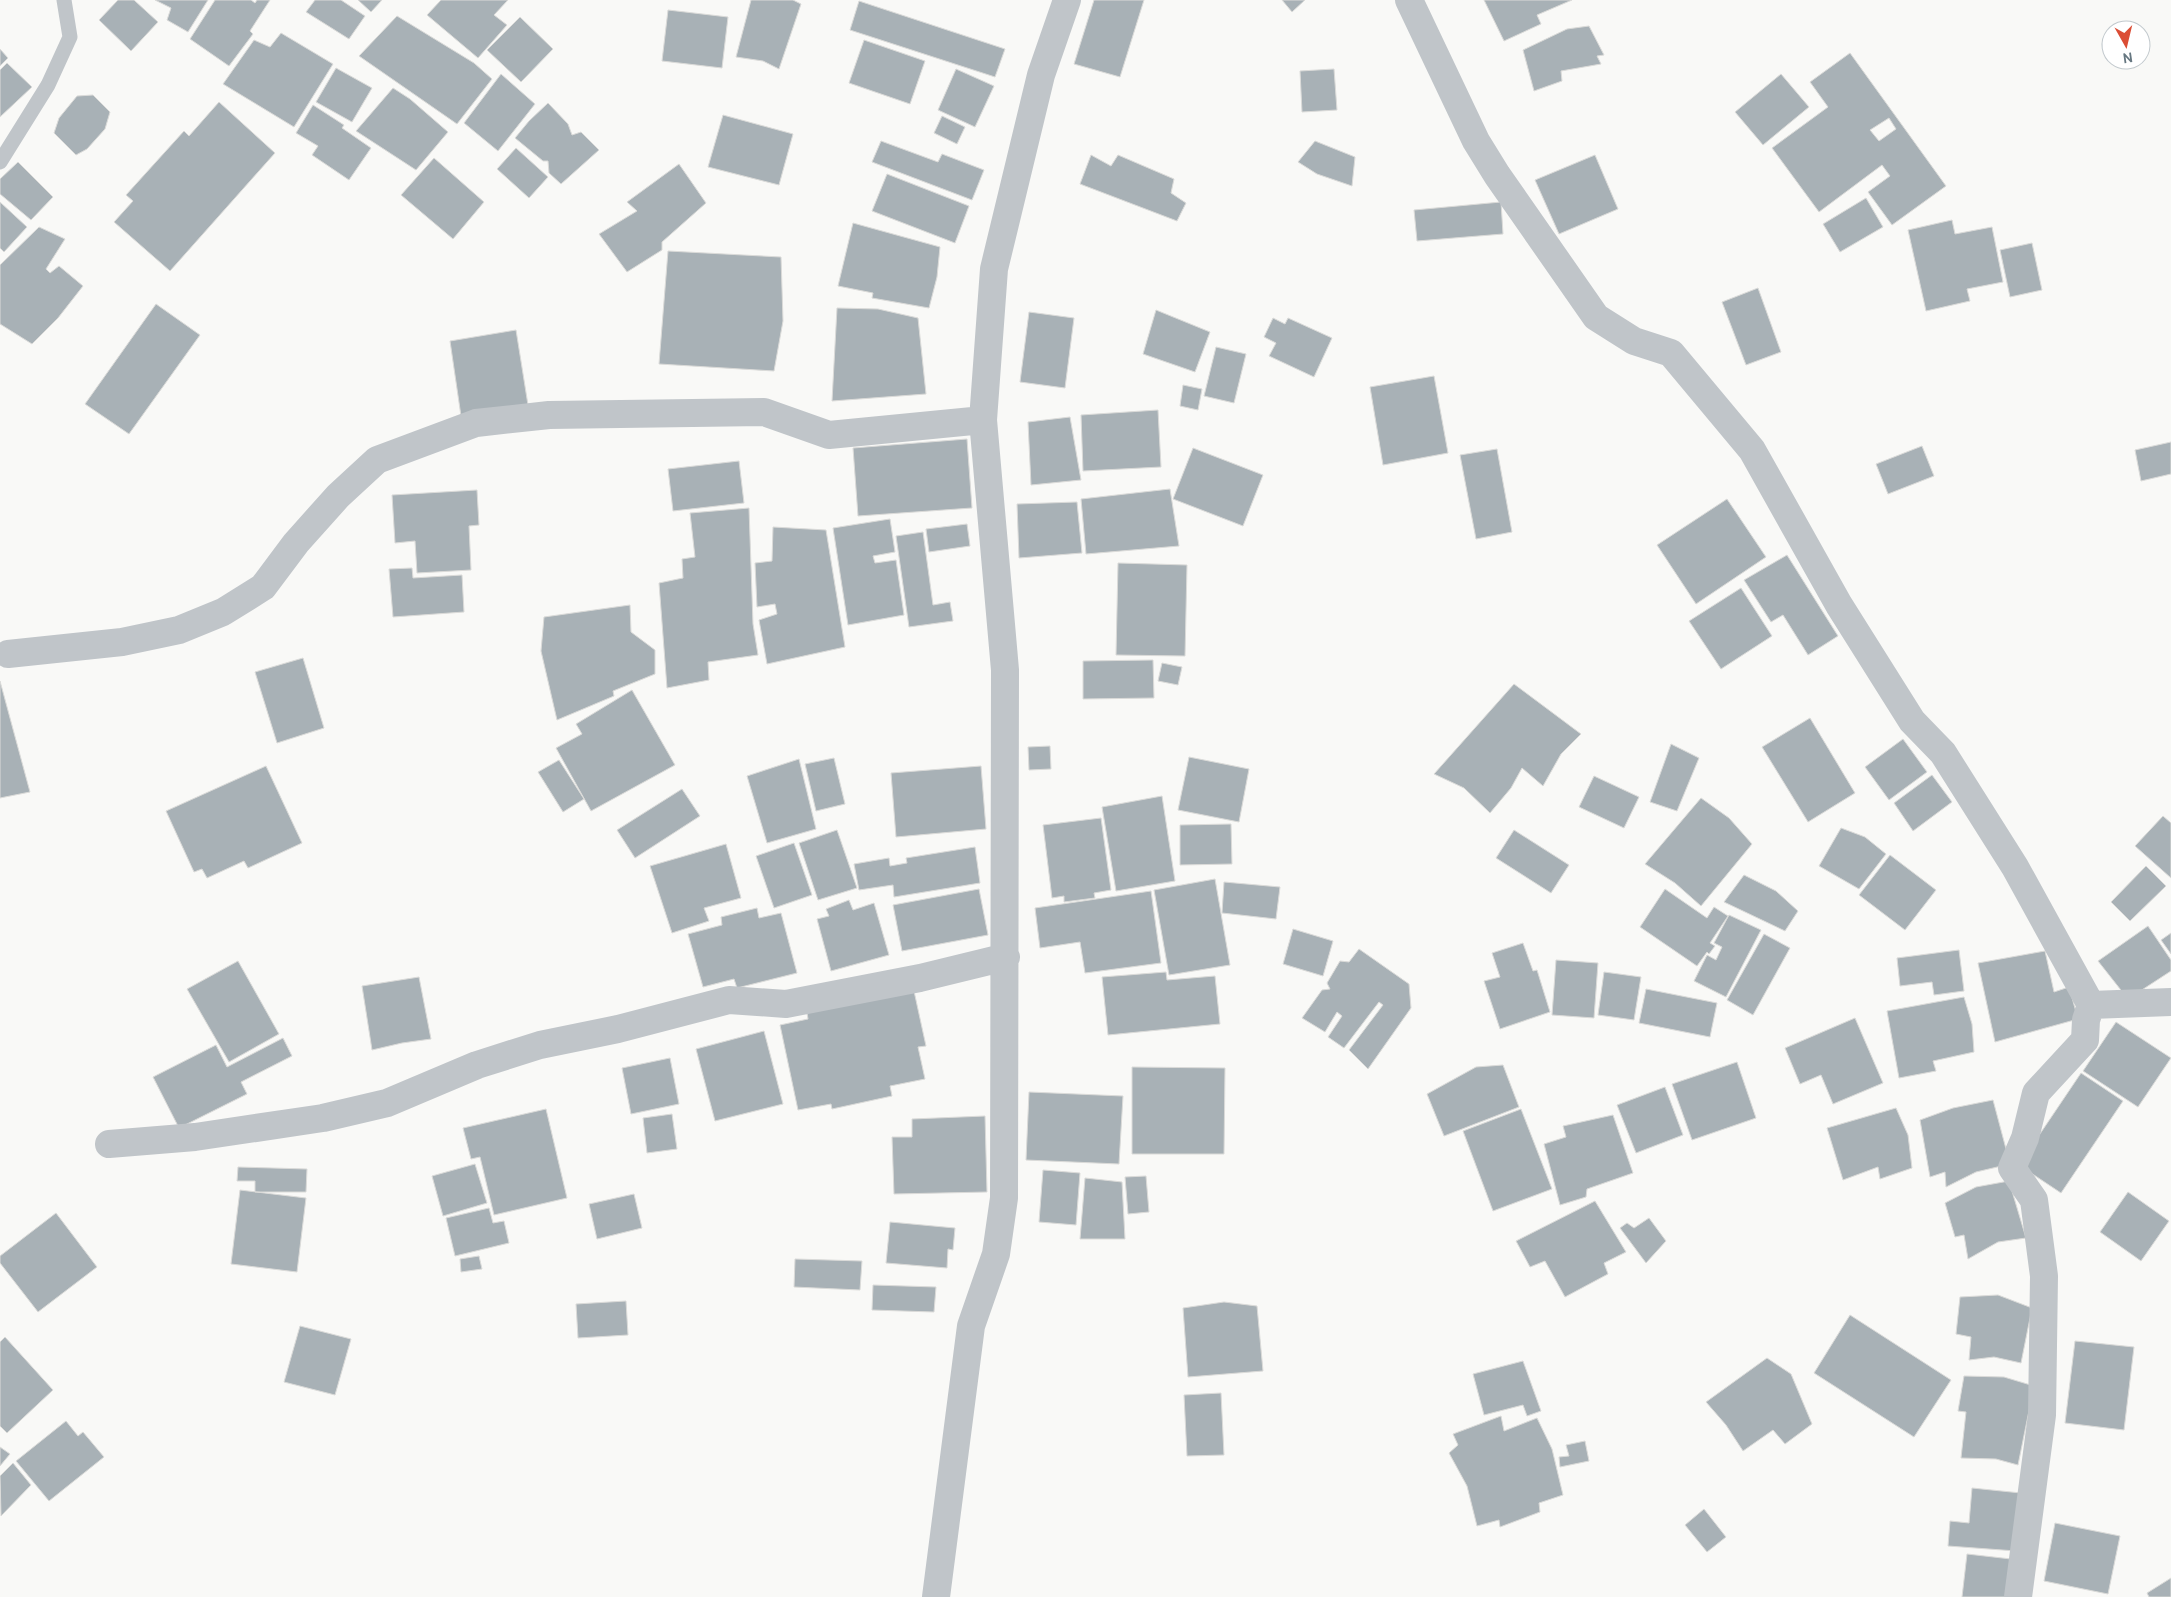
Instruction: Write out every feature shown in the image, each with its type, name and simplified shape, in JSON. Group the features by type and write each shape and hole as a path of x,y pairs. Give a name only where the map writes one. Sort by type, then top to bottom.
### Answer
{"street":[{"path":"936,1597 971,1326 996,1254 1004,1198 1006,957 1005,670 983,420 994,270 1041,75 1067,0"},
{"path":"1409,0 1476,141 1497,175 1596,318 1634,341 1671,353 1752,450 1839,605 1912,721 1943,753 2015,867 2091,1005 2086,1020 2085,1040 2036,1093 2025,1138 2012,1168 2034,1200 2044,1276 2042,1415 2018,1597"},
{"path":"8,654 122,642 179,630 223,612 264,587 296,543 338,496 377,460 476,423 549,416 764,412 829,435 983,420"},
{"path":"109,1144 195,1137 323,1118 387,1102 477,1065 540,1045 618,1029 728,1000 786,1004 920,978 1006,957"},
{"path":"2091,1005 2171,1002"}],"lane":[{"path":"0,162 48,85 70,37 64,0"}],"building":[{"path":"118,0 134,0 158,22 131,51 99,20"},
{"path":"155,0 208,0 188,32 167,20 171,8"},
{"path":"215,0 251,0 255,3 257,0 270,0 250,31 253,34 229,66 190,39"},
{"path":"315,0 341,0 365,16 349,39 306,12"},
{"path":"358,0 382,0 371,12"},
{"path":"441,0 508,0 494,15 507,25 478,58 427,15"},
{"path":"751,0 793,0 801,4 779,69 763,61 736,57"},
{"path":"1094,0 1144,0 1120,77 1074,64"},
{"path":"1282,0 1305,0 1292,12"},
{"path":"1484,0 1572,0 1537,15 1541,24 1504,41"},
{"path":"859,1 1005,49 995,77 850,30"},
{"path":"668,10 728,17 722,68 662,61"},
{"path":"397,16 474,63 492,79 457,124 359,56"},
{"path":"520,17 553,49 521,82 487,50"},
{"path":"1589,26 1604,55 1597,56 1601,64 1561,71 1562,81 1534,91 1523,50 1567,29"},
{"path":"281,33 333,64 294,127 223,84 254,40 270,47"},
{"path":"864,40 925,61 910,104 849,83"},
{"path":"0,49 8,58 0,66"},
{"path":"1850,53 1946,186 1892,225 1868,192 1890,176 1882,165 1819,212 1772,148 1828,107 1810,82","holes":["1889,118 1896,129 1879,141 1870,130"]},
{"path":"7,63 32,87 0,117 0,70"},
{"path":"336,68 372,88 352,122 316,102"},
{"path":"956,69 994,86 975,127 938,110"},
{"path":"1334,69 1337,110 1302,112 1300,71"},
{"path":"501,74 535,104 498,151 464,123"},
{"path":"1781,74 1809,107 1763,145 1735,112"},
{"path":"393,88 410,99 448,132 416,170 356,131"},
{"path":"93,95 110,112 105,129 87,149 76,155 54,133 59,118 77,96"},
{"path":"219,102 275,153 170,271 114,222 133,201 126,195 184,131 189,136"},
{"path":"548,103 568,124 572,135 581,132 599,150 561,184 549,173 548,161 543,161 515,138"},
{"path":"313,105 344,125 342,128 371,148 349,180 312,155 318,146 296,133"},
{"path":"723,115 793,134 779,185 708,167"},
{"path":"942,116 965,127 957,144 934,133"},
{"path":"881,141 938,162 942,154 984,170 972,200 872,162"},
{"path":"1315,141 1355,157 1352,186 1317,174 1298,162"},
{"path":"516,148 548,177 529,198 497,169"},
{"path":"1091,155 1111,166 1118,155 1174,179 1171,193 1186,203 1177,221 1080,184"},
{"path":"1595,155 1618,209 1559,234 1535,180"},
{"path":"434,158 484,202 453,239 401,195"},
{"path":"18,162 53,197 31,220 0,194 0,179"},
{"path":"679,164 706,203 662,242 662,250 627,272 599,234 637,211 627,202"},
{"path":"887,174 969,206 955,243 872,211"},
{"path":"1866,198 1883,227 1840,252 1823,224"},
{"path":"0,202 27,227 4,252 0,248"},
{"path":"1501,202 1503,234 1417,241 1414,210"},
{"path":"1952,220 1955,234 1992,227 2003,282 1967,289 1970,301 1926,311 1908,230"},
{"path":"853,223 940,247 937,277 929,308 872,298 873,293 838,286"},
{"path":"39,227 65,239 46,269 50,273 59,266 83,286 58,318 32,344 0,324 0,265"},
{"path":"2032,243 2042,290 2010,297 2000,250"},
{"path":"668,251 781,257 783,321 774,371 659,364"},
{"path":"1758,288 1781,352 1746,365 1722,302"},
{"path":"156,304 200,335 129,434 85,404"},
{"path":"837,308 878,309 918,318 926,394 832,401"},
{"path":"1156,310 1210,332 1195,372 1143,354"},
{"path":"1029,312 1074,318 1065,388 1020,382"},
{"path":"1273,318 1285,324 1288,318 1332,338 1314,377 1269,356 1276,343 1264,337"},
{"path":"516,330 528,405 461,416 450,341"},
{"path":"1216,347 1246,354 1234,403 1204,396"},
{"path":"1434,376 1448,453 1383,465 1370,387"},
{"path":"1183,385 1202,389 1198,410 1180,406"},
{"path":"1158,410 1161,467 1083,471 1081,415"},
{"path":"1070,417 1081,480 1031,485 1028,422"},
{"path":"967,439 972,508 858,516 853,448"},
{"path":"2171,442 2171,474 2141,481 2135,450"},
{"path":"1922,446 1934,476 1888,494 1876,464"},
{"path":"1193,448 1263,475 1243,526 1173,499"},
{"path":"1497,449 1512,532 1476,539 1460,455"},
{"path":"739,461 744,503 673,511 668,469"},
{"path":"1170,489 1179,546 1086,554 1081,499"},
{"path":"477,490 479,525 469,526 471,570 417,573 415,541 395,543 392,495"},
{"path":"1727,499 1766,557 1696,604 1657,545"},
{"path":"1077,502 1082,553 1019,558 1017,504"},
{"path":"749,508 753,624 758,655 708,662 709,680 667,688 659,583 683,578 682,559 695,557 690,513"},
{"path":"890,519 895,552 873,556 875,563 896,560 904,615 848,625 833,528"},
{"path":"967,524 970,546 929,552 926,529"},
{"path":"773,527 826,530 845,647 767,664 759,620 777,614 775,604 757,607 755,563 772,561"},
{"path":"923,532 933,605 950,602 953,621 909,627 896,536"},
{"path":"1787,555 1838,636 1808,655 1783,615 1771,622 1744,580"},
{"path":"1118,563 1187,565 1185,656 1116,655"},
{"path":"412,568 413,578 462,575 464,612 393,617 389,569"},
{"path":"1741,588 1772,636 1721,669 1689,621"},
{"path":"630,605 631,632 655,650 655,674 613,691 614,696 557,720 541,651 544,617"},
{"path":"303,658 324,728 277,743 255,672"},
{"path":"1153,660 1154,698 1083,699 1083,661"},
{"path":"1162,663 1182,667 1178,685 1158,681"},
{"path":"0,681 30,792 0,798"},
{"path":"1514,684 1581,734 1561,754 1543,786 1522,768 1511,788 1490,813 1464,788 1434,774"},
{"path":"632,690 675,765 591,811 556,748 582,734 576,724"},
{"path":"1810,718 1855,793 1808,822 1762,747"},
{"path":"1903,739 1927,772 1889,800 1865,767"},
{"path":"1671,744 1699,758 1677,811 1650,802"},
{"path":"1050,746 1051,769 1029,770 1028,747"},
{"path":"1189,757 1249,769 1239,822 1178,810"},
{"path":"834,758 845,804 816,811 805,764"},
{"path":"799,759 816,829 767,843 747,776"},
{"path":"559,760 584,799 563,812 538,772"},
{"path":"266,766 302,843 248,868 244,861 207,878 202,869 194,872 166,811"},
{"path":"981,766 986,829 896,837 891,773"},
{"path":"1932,775 1952,802 1913,831 1894,803"},
{"path":"1594,776 1639,797 1624,828 1579,807"},
{"path":"682,789 700,816 635,858 617,830"},
{"path":"1162,796 1175,881 1116,891 1102,807"},
{"path":"1701,798 1729,818 1752,844 1701,906 1675,883 1645,864"},
{"path":"2163,816 2171,823 2171,878 2135,846"},
{"path":"1101,818 1111,890 1094,893 1095,898 1064,902 1064,896 1052,898 1043,825"},
{"path":"1231,824 1232,864 1180,865 1180,825"},
{"path":"1841,828 1865,837 1886,854 1859,889 1819,866"},
{"path":"837,830 857,888 818,900 799,843"},
{"path":"1514,830 1569,865 1551,893 1496,858"},
{"path":"794,843 812,895 774,908 756,856"},
{"path":"726,844 741,898 704,908 709,921 672,933 650,866"},
{"path":"975,847 980,883 894,897 893,885 859,890 854,864 889,858 890,866 907,863 906,858"},
{"path":"1890,855 1936,890 1905,930 1859,895"},
{"path":"2146,866 2166,886 2130,921 2111,902"},
{"path":"1744,875 1776,891 1798,911 1785,931 1724,902"},
{"path":"1215,879 1230,965 1169,975 1154,890"},
{"path":"1224,882 1280,887 1276,919 1222,913"},
{"path":"979,889 988,935 902,951 893,905"},
{"path":"1665,889 1707,918 1714,907 1728,916 1710,943 1715,946 1709,954 1707,952 1697,966 1640,927"},
{"path":"1151,891 1161,963 1085,973 1080,942 1040,948 1035,908"},
{"path":"849,900 853,910 874,903 889,955 831,971 817,919 829,916 826,909"},
{"path":"757,908 759,918 781,913 797,973 737,988 734,979 703,987 688,934 722,925 721,917"},
{"path":"1729,915 1761,930 1726,997 1694,981 1707,955 1716,960 1722,947 1714,943"},
{"path":"2148,926 2171,960 2171,971 2128,999 2098,961"},
{"path":"1293,929 1333,941 1323,976 1283,964"},
{"path":"2171,933 2171,954 2161,940"},
{"path":"1764,934 1790,948 1753,1015 1727,1000"},
{"path":"1523,943 1533,971 1537,970 1550,1012 1500,1029 1484,981 1500,977 1492,953"},
{"path":"1359,949 1409,984 1411,1008 1368,1069 1349,1050 1383,1005 1379,1002 1344,1048 1328,1037 1342,1016 1337,1012 1325,1032 1302,1018 1322,990 1330,989 1327,983 1340,961 1349,962"},
{"path":"1959,950 1964,991 1934,995 1932,982 1900,986 1897,958"},
{"path":"2045,951 2054,992 2069,987 2078,1019 1995,1042 1978,963"},
{"path":"1556,960 1598,963 1594,1018 1552,1015"},
{"path":"238,961 279,1034 229,1062 187,989"},
{"path":"1166,972 1167,980 1215,976 1220,1024 1108,1035 1102,977"},
{"path":"1604,972 1641,977 1634,1020 1598,1015"},
{"path":"419,977 431,1039 372,1050 362,986"},
{"path":"1646,989 1717,1003 1710,1037 1639,1023"},
{"path":"914,991 926,1046 918,1047 925,1079 890,1086 892,1096 832,1109 831,1104 798,1110 780,1025 808,1019 807,1013"},
{"path":"1964,997 1972,1024 1974,1052 1933,1061 1936,1071 1899,1078 1887,1011"},
{"path":"1855,1018 1883,1083 1833,1104 1821,1075 1800,1084 1785,1048"},
{"path":"2116,1022 2171,1058 2138,1107 2083,1071"},
{"path":"764,1031 783,1104 715,1121 696,1049"},
{"path":"283,1038 292,1056 241,1082 247,1094 179,1128 153,1077 216,1045 227,1067"},
{"path":"670,1058 679,1104 631,1114 622,1068"},
{"path":"1737,1062 1756,1118 1692,1140 1672,1084"},
{"path":"1503,1065 1519,1107 1444,1136 1427,1094 1476,1067"},
{"path":"1132,1067 1225,1068 1224,1154 1132,1154"},
{"path":"2081,1073 2123,1101 2061,1193 2019,1165"},
{"path":"1665,1087 1683,1135 1636,1153 1617,1105"},
{"path":"1029,1092 1123,1096 1119,1164 1026,1160"},
{"path":"1993,1100 2010,1164 1976,1172 1946,1187 1945,1172 1930,1177 1920,1120 1953,1108"},
{"path":"1896,1108 1908,1135 1912,1168 1880,1179 1878,1167 1843,1180 1827,1128"},
{"path":"546,1109 567,1198 494,1215 480,1157 471,1159 463,1128"},
{"path":"1521,1109 1552,1189 1493,1211 1463,1131"},
{"path":"672,1114 677,1149 647,1153 643,1118"},
{"path":"1613,1115 1633,1173 1587,1189 1586,1197 1560,1205 1544,1144 1566,1137 1563,1126"},
{"path":"985,1116 987,1192 894,1194 892,1137 912,1137 912,1119"},
{"path":"475,1164 487,1203 443,1216 432,1176"},
{"path":"238,1167 307,1169 306,1192 255,1192 255,1181 237,1181"},
{"path":"1043,1170 1080,1173 1076,1225 1039,1222"},
{"path":"1146,1176 1149,1212 1128,1214 1125,1177"},
{"path":"1085,1178 1122,1182 1125,1239 1080,1239"},
{"path":"2009,1181 2026,1238 1998,1242 1968,1259 1964,1235 1955,1237 1945,1203 1976,1187"},
{"path":"240,1190 306,1198 297,1272 231,1264"},
{"path":"2128,1192 2169,1221 2141,1261 2100,1232"},
{"path":"634,1194 642,1228 597,1239 589,1204"},
{"path":"1595,1201 1626,1252 1604,1263 1608,1274 1565,1297 1545,1261 1530,1267 1516,1241"},
{"path":"489,1208 493,1223 504,1221 509,1243 455,1256 446,1218"},
{"path":"56,1213 97,1267 38,1312 0,1263 0,1256"},
{"path":"1649,1218 1666,1241 1646,1263 1620,1228 1627,1223 1634,1228"},
{"path":"890,1222 955,1228 953,1250 948,1249 947,1268 886,1263"},
{"path":"479,1256 482,1269 461,1272 460,1259"},
{"path":"795,1259 862,1261 860,1290 794,1287"},
{"path":"873,1285 936,1287 934,1312 872,1310"},
{"path":"1998,1295 2032,1308 2021,1363 1994,1357 1969,1360 1971,1337 1956,1334 1960,1297"},
{"path":"626,1301 628,1335 578,1338 576,1304"},
{"path":"1224,1302 1257,1306 1263,1371 1188,1377 1183,1308"},
{"path":"1850,1315 1951,1380 1914,1437 1814,1373"},
{"path":"300,1326 351,1339 335,1395 284,1382"},
{"path":"5,1337 53,1390 7,1433 0,1426 0,1342"},
{"path":"2075,1341 2134,1347 2124,1430 2065,1423"},
{"path":"1767,1358 1791,1374 1812,1424 1785,1444 1773,1430 1743,1451 1726,1425 1706,1402"},
{"path":"1523,1361 1541,1411 1527,1416 1523,1405 1484,1415 1473,1374"},
{"path":"1964,1376 2004,1377 2034,1386 2018,1465 1996,1459 1961,1458 1966,1412 1958,1411"},
{"path":"1221,1393 1224,1455 1187,1456 1184,1395"},
{"path":"1501,1416 1504,1431 1537,1418 1552,1449 1563,1495 1539,1503 1540,1512 1500,1527 1499,1520 1477,1526 1467,1486 1449,1453 1458,1445 1453,1434"},
{"path":"66,1421 78,1436 83,1432 104,1457 49,1501 16,1461"},
{"path":"1585,1441 1589,1461 1560,1467 1559,1457 1569,1456 1566,1445"},
{"path":"0,1447 10,1454 0,1466"},
{"path":"13,1463 31,1485 1,1516 0,1476"},
{"path":"1972,1488 2021,1493 2016,1551 1948,1546 1950,1521 1969,1523"},
{"path":"1704,1509 1726,1537 1707,1552 1685,1525"},
{"path":"2055,1523 2120,1536 2108,1594 2044,1581"},
{"path":"1967,1554 2011,1559 2007,1597 1962,1597"},
{"path":"2171,1578 2171,1597 2149,1597 2147,1593"}]}
